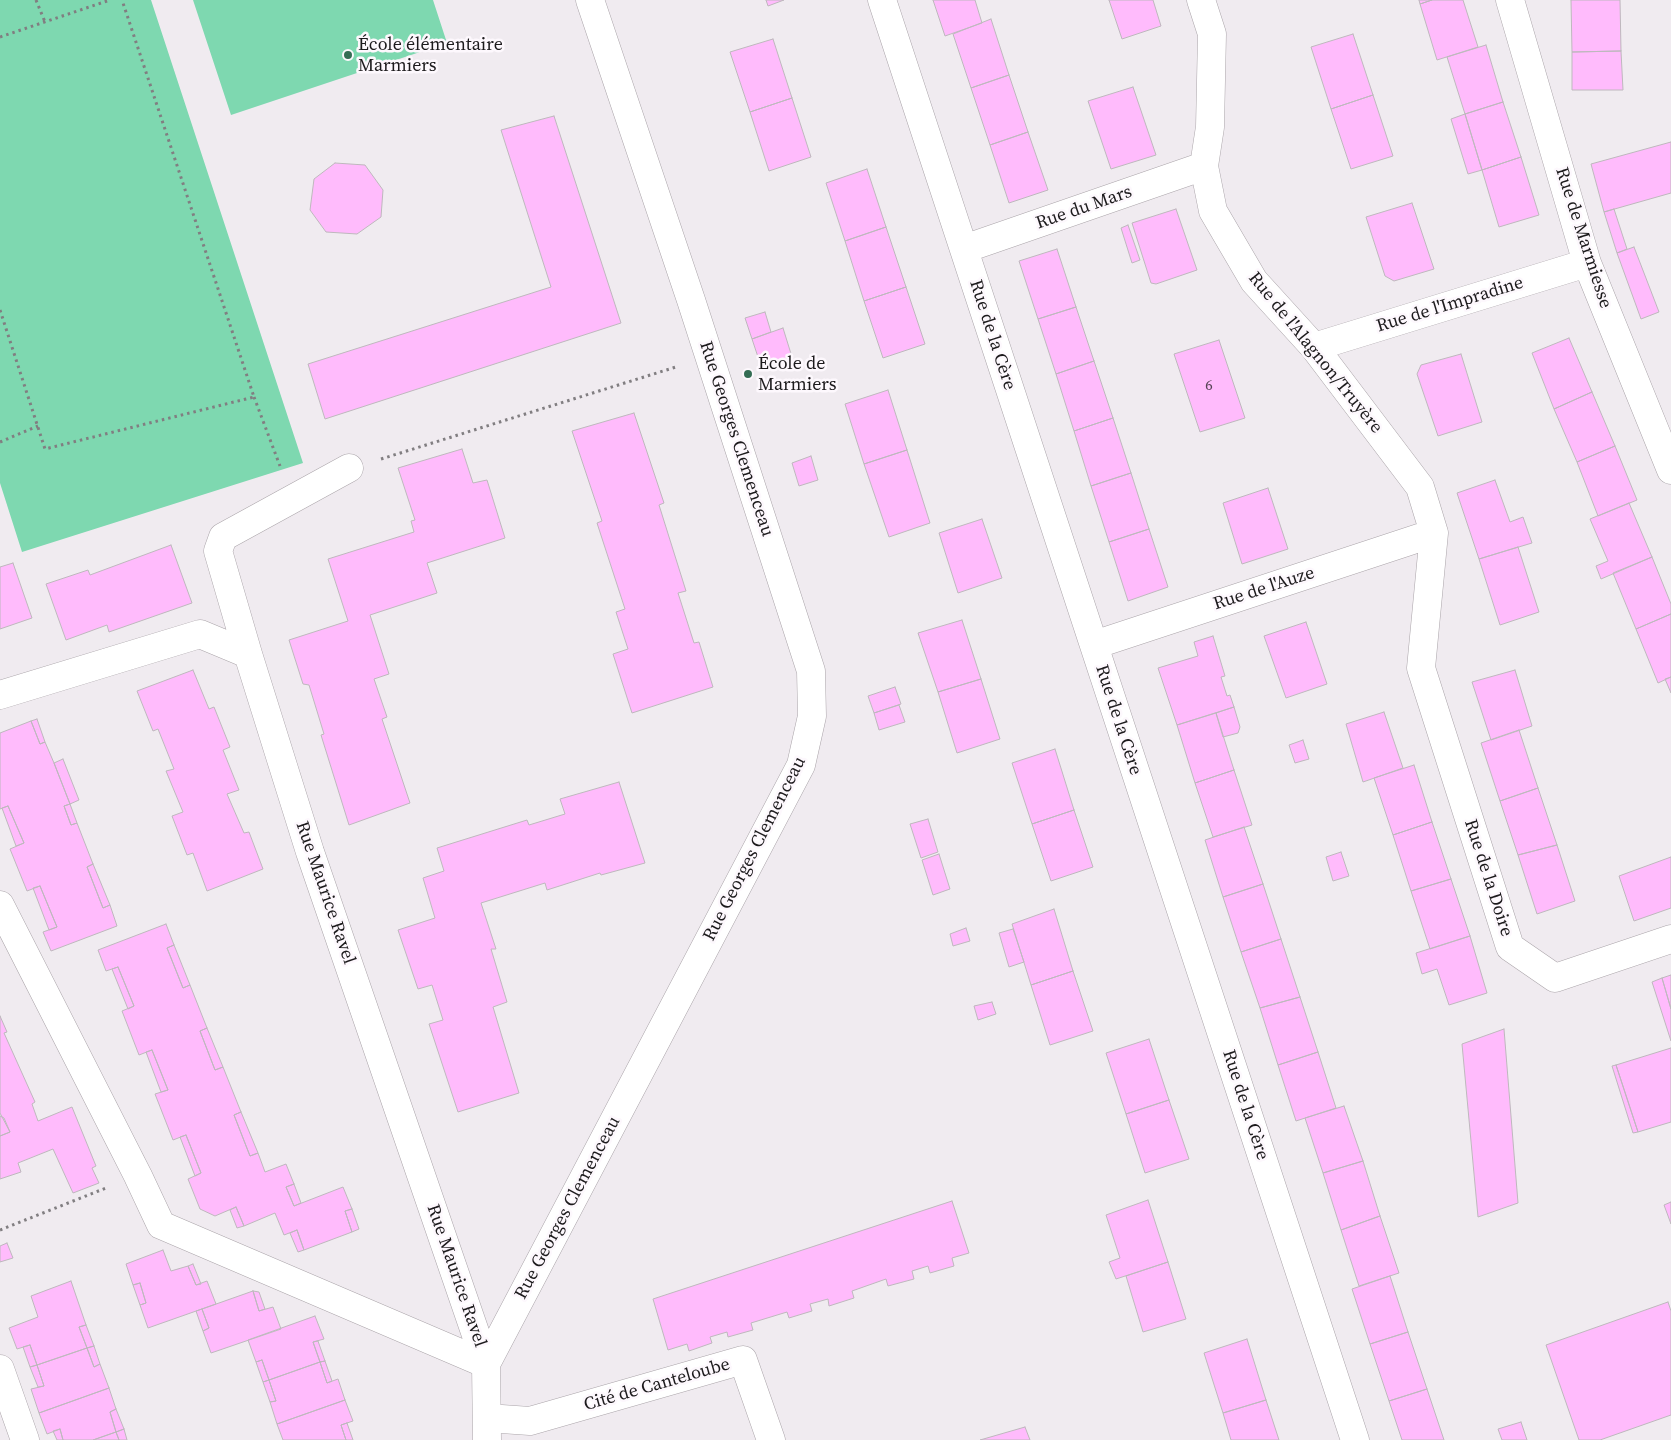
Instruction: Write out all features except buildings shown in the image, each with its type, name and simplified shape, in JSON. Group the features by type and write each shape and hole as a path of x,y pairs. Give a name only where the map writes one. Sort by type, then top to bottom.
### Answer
{"street":[{"name":"Rue Georges Clemenceau","path":"487,1429 486,1364 801,765 812,716 811,671 590,0"},
{"name":"Rue de la Cère","path":"882,0 1356,1440"},
{"name":"Rue de l'Alagnon/Truyère","path":"1200,0 1212,34 1210,126 1204,166 1213,211 1254,281 1314,347 1420,487 1434,534 1421,668"},
{"name":"Rue de Marmiesse","path":"1510,0 1587,263 1671,470"},
{"name":"Rue du Mars","path":"964,249 1204,166"},
{"name":"Rue de l'Impradine","path":"1314,347 1587,263"},
{"name":"Rue Maurice Ravel","path":"349,468 224,537 218,551 310,852 486,1364"},
{"name":"Rue de l'Auze","path":"1094,645 1434,534"},
{"path":"0,695 200,634 248,654"},
{"name":"Rue de la Doire","path":"1421,668 1510,947 1555,978 1671,939"},
{"name":"Rue Maurice Ravel","path":"0,905 161,1225 486,1364"},
{"name":"Cité de Canteloube","path":"487,1429 530,1421 743,1360 771,1440"},
{"path":"0,1369 25,1440"}],"path":[{"path":"36,0 45,22"},
{"path":"0,37 110,0"},
{"path":"122,0 254,396 292,500"},
{"path":"0,310 45,449 254,396"},
{"path":"349,468 709,357"},
{"path":"0,442 38,426"},
{"path":"0,1230 138,1176"}],"green space":[{"path":"0,0 151,0 303,463 22,552 0,483"},
{"path":"193,0 433,0 447,43 231,115"}],"place":[{"name":"École élémentaire Marmiers","path":"348,55"},
{"name":"École de Marmiers","path":"748,374"}]}
